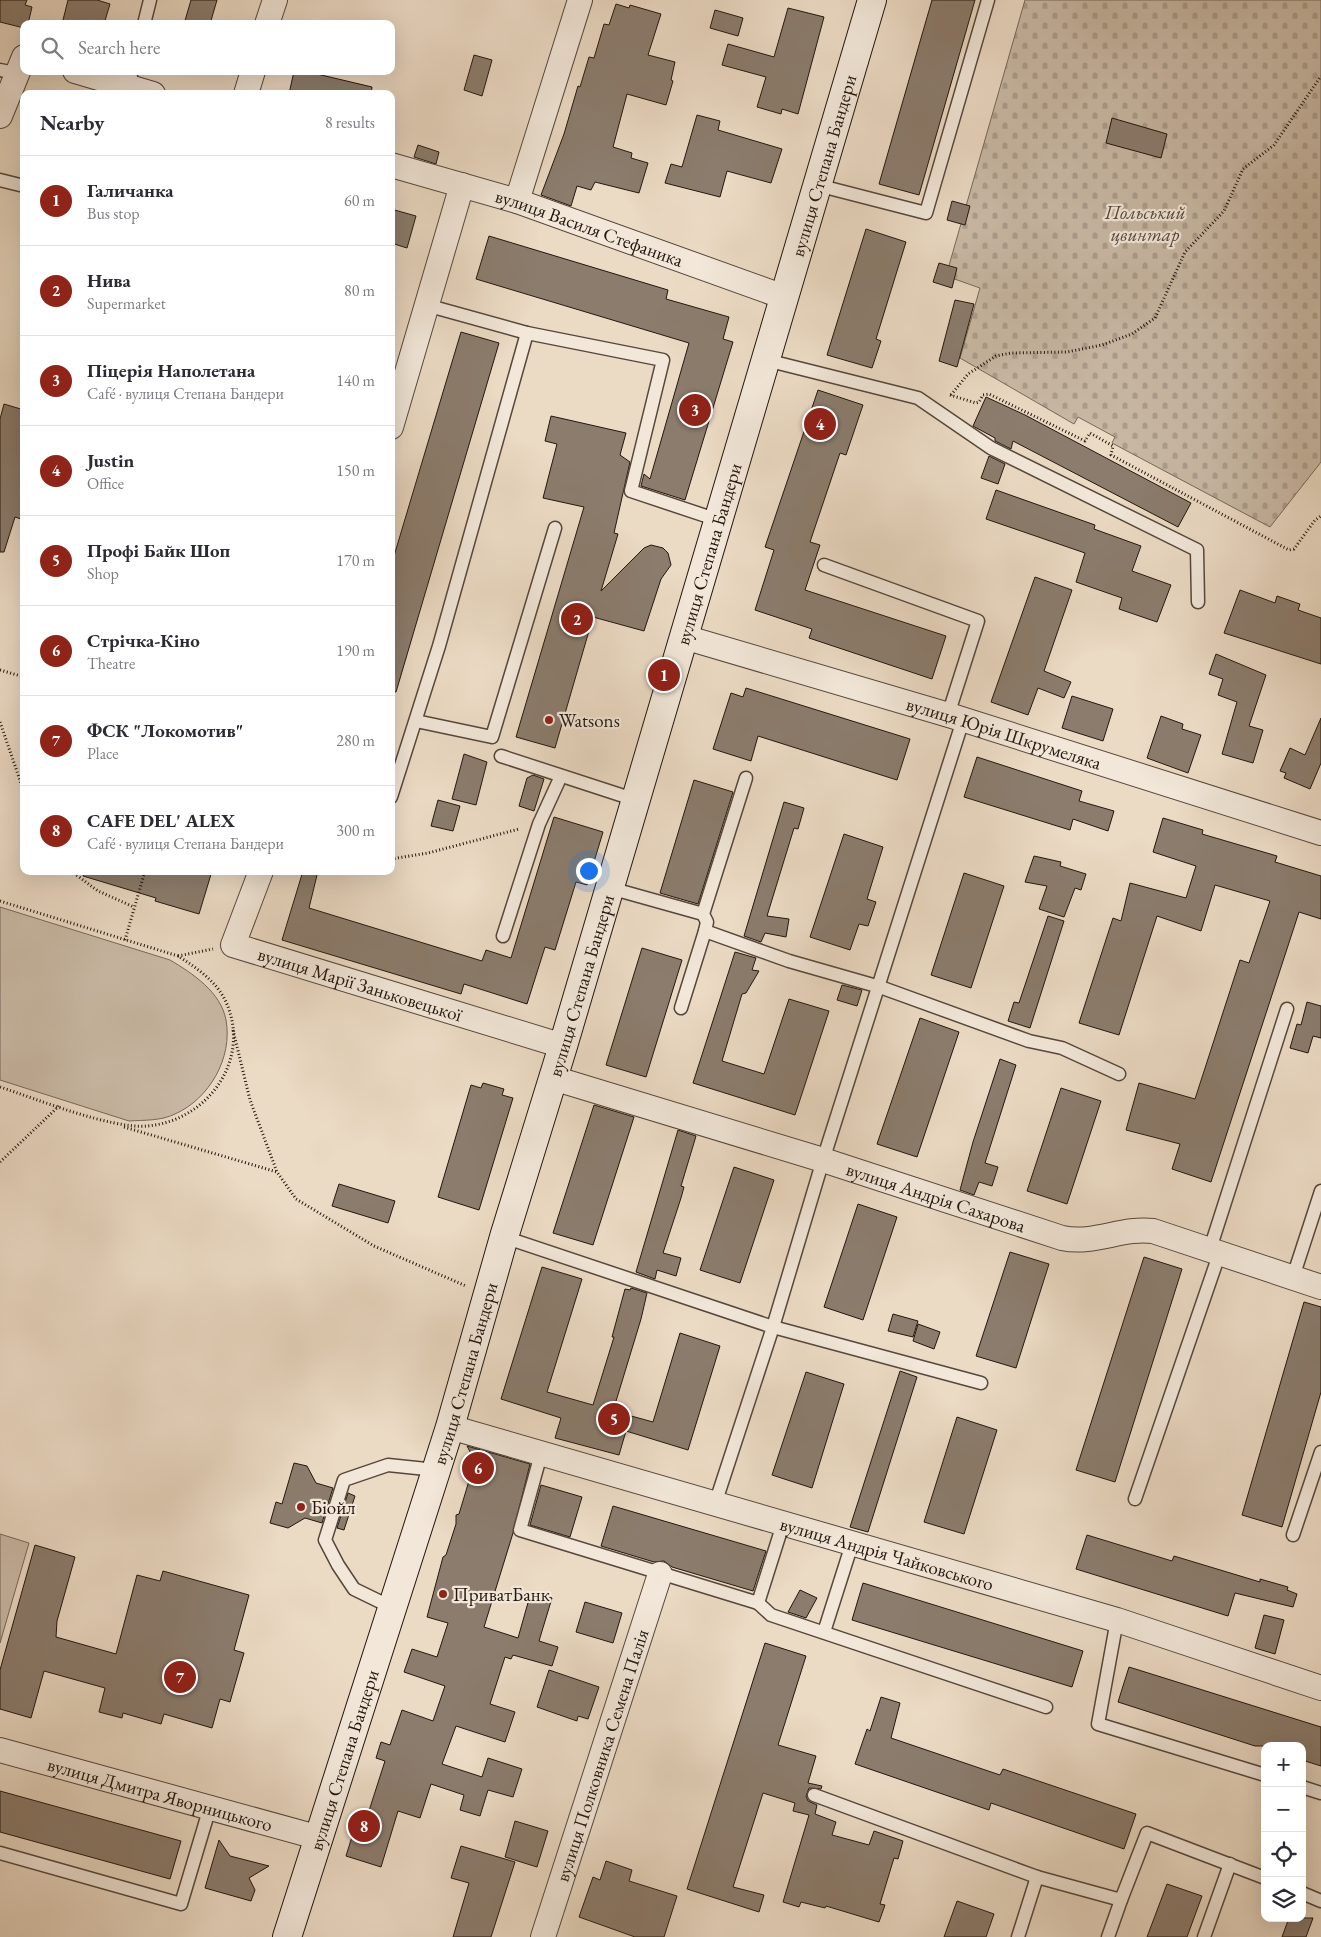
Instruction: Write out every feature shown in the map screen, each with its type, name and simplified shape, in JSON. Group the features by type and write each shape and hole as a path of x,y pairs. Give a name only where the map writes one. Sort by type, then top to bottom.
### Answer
{"street":[{"path":"268,20 275,0"},
{"path":"517,201 580,0"},
{"name":"вулиця Степана Бандери","path":"287,1937 450,1427 504,1237 563,1046 872,0"},
{"path":"0,116 13,66"},
{"path":"102,75 130,79 147,90"},
{"path":"247,90 252,75"},
{"name":"вулиця Василя Стефаника","path":"395,165 517,201 784,297"},
{"path":"395,413 462,185"},
{"name":"вулиця Юрія Шкрумеляка","path":"684,637 955,718 1321,834"},
{"name":"вулиця Марії Заньковецької","path":"259,875 233,945 563,1046"},
{"name":"вулиця Андрія Сахарова","path":"553,1078 823,1160 1074,1240 1090,1240 1147,1230 1321,1287"},
{"name":"вулиця Андрія Чайковського","path":"450,1427 1117,1620 1319,1681"},
{"name":"вулиця Полковника Семена Палія","path":"543,1937 660,1574"},
{"name":"вулиця Дмитра Яворницького","path":"0,1750 320,1838"}],"lane":[{"path":"145,20 150,0"},
{"path":"817,185 926,213 988,0"},
{"path":"0,180 20,185"},
{"path":"426,305 527,333 663,360 631,491 718,520"},
{"path":"395,785 416,721 527,333"},
{"path":"766,360 918,398 992,448 1197,550 1198,602"},
{"path":"416,721 492,738 555,528"},
{"path":"715,1504 773,1327 823,1160 880,986 955,718 978,621 824,565"},
{"path":"500,756 636,800"},
{"path":"503,936 540,824 561,776"},
{"path":"681,1008 705,931 707,922 703,914 746,778"},
{"path":"610,888 703,914"},
{"path":"705,931 789,961 880,986 1029,1041 1062,1048 1119,1074"},
{"path":"1134,1499 1215,1251 1287,1009"},
{"path":"1293,1277 1321,1191"},
{"path":"504,1237 773,1327 981,1383"},
{"path":"1293,1535 1321,1452"},
{"path":"541,1454 520,1530 758,1603 771,1615 1046,1708"},
{"path":"391,1607 354,1589 338,1566 325,1540 344,1480 388,1464 436,1470"},
{"path":"758,1603 784,1524"},
{"path":"824,1632 852,1544"},
{"path":"1117,1620 1098,1724 1261,1774"},
{"path":"1306,1788 1321,1793"},
{"path":"814,1795 1037,1877 1121,1900"},
{"path":"0,1853 181,1904 210,1807"},
{"path":"1108,1937 1147,1833 1262,1877"},
{"path":"1204,1937 1230,1864"},
{"path":"1018,1937 1037,1877"},
{"path":"1306,1895 1321,1901"}],"path":[{"path":"951,394 968,374 996,356 1011,353 1067,352 1102,345 1132,334 1155,318 1185,252 1224,211 1243,169 1274,145 1321,76"},
{"path":"918,398 951,394 976,403 979,402 983,395 989,394 1084,441 1090,433 1113,446 1111,455 1289,550 1294,549 1315,520 1321,516"},
{"path":"0,670 20,676"},
{"path":"0,722 20,780"},
{"path":"395,858 428,853 540,824"},
{"path":"76,875 98,891 134,907"},
{"path":"125,940 143,875"},
{"path":"0,901 178,956 204,972 223,997 250,1100 277,1172 296,1199 374,1246 487,1295"},
{"path":"178,956 233,945"},
{"path":"116,1124 145,1126 172,1122 200,1107 220,1084 231,1056 232,1026"},
{"path":"0,1087 277,1172"},
{"path":"0,1162 59,1106"}],"green space":[{"name":"Польський цвинтар","path":"1025,0 1321,0 1321,462 1270,527 1112,443 1115,437 1078,417 1074,424 960,358 980,288 946,276"},
{"path":"0,907 170,960 196,977 212,992 223,1010 226,1020 226,1049 216,1076 208,1088 187,1107 175,1114 152,1120 129,1121 0,1080"},
{"path":"0,1534 29,1543 0,1643"}],"building":[{"path":"0,0 27,0 25,5 32,7 29,20 20,20 20,27 0,22"},
{"path":"68,0 97,0 110,4 105,20 63,20"},
{"path":"191,0 217,0 211,20 185,20"},
{"path":"932,0 975,0 919,195 879,184"},
{"path":"616,4 629,8 630,5 661,14 648,55 675,62 671,80 673,81 666,105 627,94 613,147 632,153 631,158 648,163 639,193 595,182 591,190 577,186 571,206 541,195 564,134 578,86 580,87 589,57 594,58 604,24 609,25"},
{"path":"788,8 824,17 798,114 782,109 781,114 757,107 766,77 722,65 728,44 774,57"},
{"path":"715,10 743,18 738,36 710,28"},
{"path":"474,55 492,60 482,96 464,90"},
{"path":"293,75 321,75 372,87 372,90 290,90"},
{"path":"697,115 720,121 718,130 782,149 771,183 727,171 720,197 665,183 671,164 682,167"},
{"path":"1112,118 1167,134 1161,158 1106,143"},
{"path":"418,145 439,152 436,164 414,157"},
{"path":"952,201 970,206 965,225 947,220"},
{"path":"395,210 416,216 407,248 395,244"},
{"path":"866,229 906,242 876,339 881,341 872,368 827,355"},
{"path":"489,236 668,290 666,299 729,317 723,339 733,342 685,500 641,486 644,474 650,479 689,343 476,279"},
{"path":"939,263 957,268 952,288 933,282"},
{"path":"955,300 974,304 957,367 939,361"},
{"path":"461,332 499,343 396,692 395,553"},
{"path":"818,390 863,405 846,455 840,453 810,542 820,545 805,590 946,636 932,679 809,638 812,629 755,610 774,550 765,547"},
{"path":"986,397 1025,415 1191,503 1178,527 1013,441 1011,449 995,441 995,438 973,426"},
{"path":"4,404 20,409 20,519 15,517 4,552 0,552 0,419"},
{"path":"551,416 626,433 620,455 630,462 614,533 618,534 601,591 644,548 651,545 663,548 668,553 671,565 661,579 644,631 593,617 555,748 516,737 584,507 543,498 557,444 545,441"},
{"path":"989,456 1005,464 998,484 981,478"},
{"path":"996,490 1095,525 1094,529 1141,546 1132,571 1171,585 1157,622 1119,609 1122,598 1076,582 1085,553 986,519"},
{"path":"1035,577 1072,590 1044,671 1071,682 1064,698 1038,688 1028,715 991,702"},
{"path":"1240,590 1275,603 1277,596 1300,604 1298,610 1321,618 1321,664 1224,633"},
{"path":"1216,654 1266,675 1249,726 1263,730 1253,763 1222,754 1237,702 1218,695 1223,679 1209,674"},
{"path":"746,688 910,739 897,780 758,736 751,761 713,749 731,693 743,697"},
{"path":"1072,696 1113,709 1103,741 1062,728"},
{"path":"1161,716 1183,724 1182,729 1201,735 1188,773 1147,758"},
{"path":"1321,718 1321,763 1310,789 1284,778 1286,773 1280,771 1290,748 1305,755"},
{"path":"464,754 487,762 476,805 452,799"},
{"path":"977,757 1082,791 1079,801 1114,811 1108,831 1073,819 1070,830 964,797"},
{"path":"533,775 544,779 534,811 519,806 527,778"},
{"path":"694,780 733,792 698,904 660,893"},
{"path":"438,800 460,806 453,831 431,826"},
{"path":"784,802 804,808 798,829 794,828 767,916 789,919 786,937 765,933 761,942 744,936"},
{"path":"554,817 603,832 587,885 576,882 555,950 545,947 527,1004 464,984 461,994 282,940 302,875 317,875 309,908 482,961 486,950 511,958"},
{"path":"1163,818 1203,830 1202,834 1277,856 1275,862 1321,876 1321,919 1299,912 1211,1182 1172,1169 1180,1144 1126,1130 1139,1083 1195,1099 1240,960 1249,963 1270,901 1215,885 1201,931 1157,916 1119,1035 1079,1023 1113,918 1121,921 1130,883 1186,898 1196,866 1153,852"},
{"path":"844,834 883,847 867,899 876,902 868,926 859,924 850,950 810,937"},
{"path":"1034,856 1061,862 1060,866 1086,874 1081,890 1075,888 1064,917 1039,909 1047,886 1025,882"},
{"path":"964,873 1004,886 971,988 931,975"},
{"path":"211,875 199,914 155,901 156,898 83,876"},
{"path":"1048,916 1064,921 1030,1028 1008,1021 1014,1002 1019,1003"},
{"path":"642,948 682,960 646,1077 606,1065"},
{"path":"735,952 756,958 752,970 759,971 746,993 742,994 722,1061 764,1074 789,999 829,1011 795,1115 693,1083"},
{"path":"842,985 862,990 857,1006 837,1000"},
{"path":"1307,1002 1321,1006 1321,1038 1313,1036 1308,1053 1290,1048 1297,1024 1301,1025"},
{"path":"920,1018 959,1032 917,1157 877,1144"},
{"path":"1000,1059 1016,1065 985,1163 998,1167 992,1186 979,1182 974,1195 960,1190 973,1142"},
{"path":"483,1083 504,1089 502,1095 513,1098 479,1210 438,1197 471,1085 481,1088"},
{"path":"1061,1088 1101,1101 1067,1204 1027,1191"},
{"path":"594,1105 634,1117 593,1245 553,1233"},
{"path":"678,1130 696,1136 681,1186 684,1187 681,1198 663,1253 681,1258 676,1276 657,1270 655,1279 636,1272"},
{"path":"734,1167 774,1180 740,1283 700,1270"},
{"path":"339,1184 395,1201 388,1223 332,1206"},
{"path":"858,1204 897,1217 863,1320 824,1307"},
{"path":"1010,1252 1049,1264 1016,1368 976,1356"},
{"path":"1144,1257 1182,1269 1115,1482 1076,1470"},
{"path":"542,1267 582,1279 547,1392 593,1405 614,1337 612,1337 625,1289 630,1290 631,1288 647,1293 613,1411 653,1422 680,1333 720,1346 688,1450 626,1431 619,1455 555,1438 561,1418 501,1399"},
{"path":"1304,1302 1321,1307 1321,1392 1282,1527 1242,1515"},
{"path":"893,1314 918,1321 913,1337 888,1331"},
{"path":"918,1324 940,1332 934,1349 913,1341"},
{"path":"900,1371 917,1377 868,1532 850,1527"},
{"path":"806,1372 844,1384 812,1488 772,1475"},
{"path":"957,1417 997,1430 964,1534 924,1522"},
{"path":"467,1446 530,1464 513,1533 484,1627 518,1638 531,1592 552,1598 539,1641 558,1647 552,1666 513,1655 511,1659 505,1657 490,1704 515,1712 505,1742 456,1726 442,1764 482,1777 488,1758 522,1769 513,1797 488,1790 480,1816 460,1810 464,1795 431,1784 420,1818 398,1811 381,1867 346,1856 359,1814 367,1817 385,1761 376,1758 381,1742 390,1745 402,1710 433,1721 445,1686 404,1672 412,1649 437,1657 448,1623 427,1617 443,1557 446,1555 456,1524 456,1515 459,1514 475,1461"},
{"path":"294,1463 307,1466 316,1483 333,1488 322,1523 305,1518 288,1528 270,1523 276,1502 282,1504"},
{"path":"541,1485 582,1497 570,1537 530,1525"},
{"path":"348,1493 355,1496 344,1530 337,1528"},
{"path":"613,1506 766,1551 753,1591 672,1567 664,1561 654,1562 601,1546"},
{"path":"1087,1535 1172,1561 1174,1556 1260,1582 1260,1579 1288,1587 1287,1590 1297,1594 1293,1607 1235,1593 1228,1616 1076,1569"},
{"path":"35,1545 75,1557 57,1621 56,1637 116,1654 137,1575 160,1581 163,1571 249,1595 234,1650 244,1653 230,1702 220,1699 212,1728 164,1714 161,1724 123,1713 122,1718 99,1712 105,1688 44,1671 31,1718 0,1709 0,1670"},
{"path":"863,1583 1083,1651 1072,1687 852,1620"},
{"path":"800,1590 817,1598 806,1618 788,1612"},
{"path":"585,1602 622,1613 613,1643 576,1632"},
{"path":"1264,1615 1284,1620 1275,1654 1255,1648"},
{"path":"765,1643 806,1656 778,1745 816,1756 808,1783 822,1786 821,1789 809,1788 806,1796 808,1801 817,1805 815,1814 836,1822 832,1835 869,1845 874,1831 903,1841 898,1859 894,1858 880,1904 885,1905 879,1922 826,1906 825,1908 801,1902 799,1907 783,1902 809,1815 793,1811 795,1803 763,1793 733,1887 764,1895 759,1912 687,1889"},
{"path":"1129,1667 1321,1727 1321,1766 1306,1761 1306,1742 1261,1742 1261,1746 1255,1746 1118,1702"},
{"path":"549,1670 599,1687 588,1719 578,1716 577,1721 537,1707"},
{"path":"881,1697 900,1703 891,1738 1000,1775 1003,1769 1136,1814 1124,1849 991,1803 989,1810 855,1764 867,1729 870,1731"},
{"path":"0,1791 181,1841 170,1879 0,1832"},
{"path":"515,1821 548,1831 537,1867 505,1857"},
{"path":"219,1840 230,1856 269,1866 249,1878 255,1890 251,1901 205,1888"},
{"path":"461,1846 515,1862 491,1937 453,1937 469,1883 451,1878"},
{"path":"606,1861 632,1870 629,1881 677,1896 664,1937 635,1937 579,1917 593,1877 600,1880"},
{"path":"1167,1884 1202,1896 1187,1937 1147,1937"},
{"path":"957,1901 994,1914 986,1937 944,1937"},
{"path":"1306,1918 1313,1918 1306,1937 1282,1937 1288,1922 1306,1922"}],"place":[{"name":"Піцерія Наполетана","path":"695,410"},
{"name":"Justin","path":"820,424"},
{"name":"Нива","path":"577,619"},
{"name":"Галичанка","path":"664,675"},
{"name":"Watsons","path":"549,720"},
{"name":"Профі Байк Шоп","path":"614,1419"},
{"name":"Стрічка-Кіно","path":"478,1468"},
{"name":"Біойл","path":"301,1507"},
{"name":"ПриватБанк","path":"443,1594"},
{"name":"ФСК \"Локомотив\"","path":"180,1677"},
{"name":"CAFE DEL' ALEX","path":"364,1826"}]}
